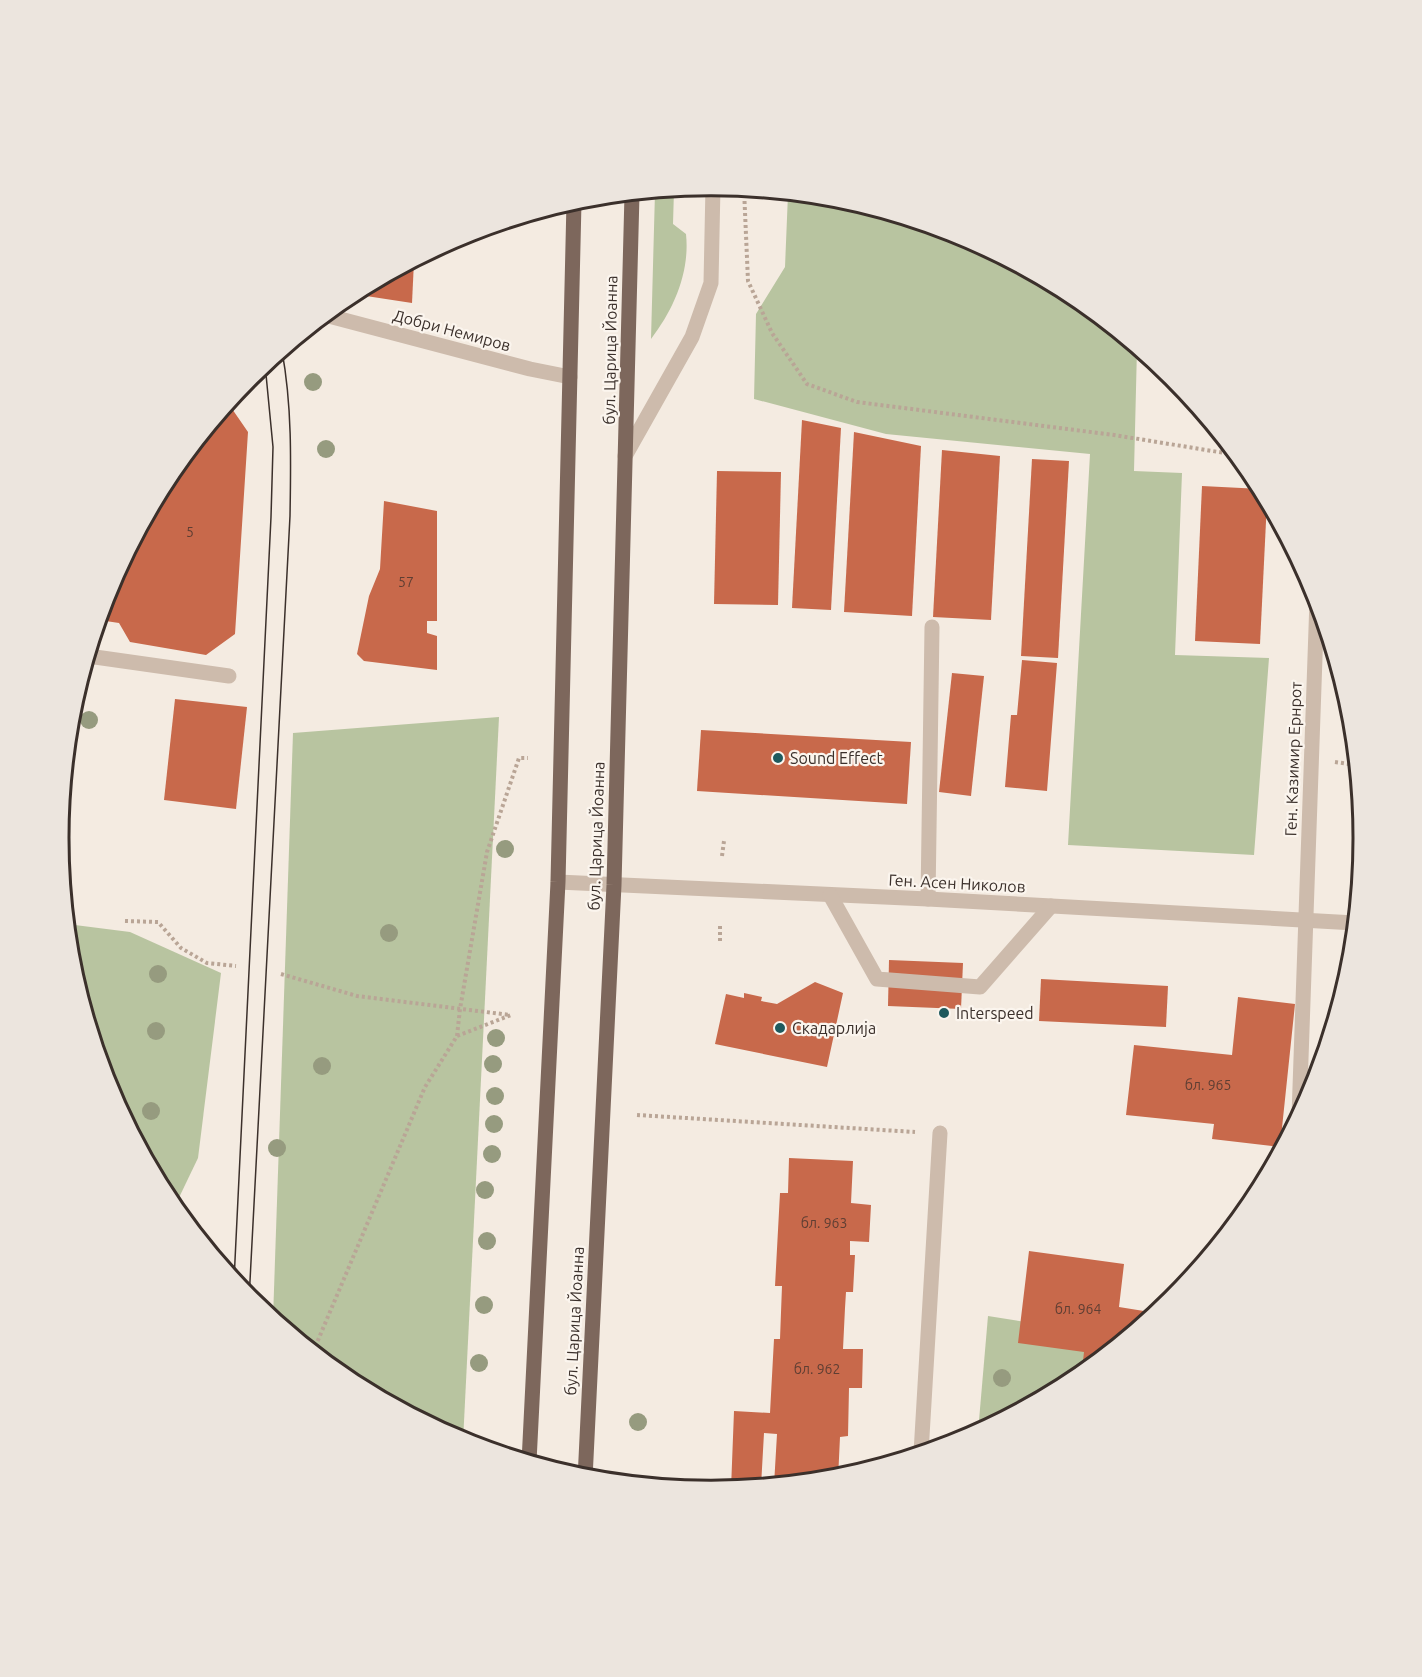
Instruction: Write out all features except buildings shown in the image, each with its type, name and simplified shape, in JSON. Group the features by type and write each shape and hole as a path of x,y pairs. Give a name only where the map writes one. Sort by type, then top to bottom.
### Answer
{"main road":[{"name":"бул. Царица Йоанна","path":"586,1468 614,885 632,202"},
{"path":"529,1454 558,882 573,212"}],"street":[{"path":"625,456 692,337 711,282 713,196"},
{"name":"Добри Немиров","path":"336,318 530,369 570,377"},
{"name":"Ген. Казимир Ернрот","path":"1300,1094 1316,624"},
{"path":"928,899 932,627"},
{"path":"95,657 229,676"},
{"name":"Ген. Асен Николов","path":"558,882 928,899 1348,923"},
{"path":"830,895 877,979 980,987 1051,906"},
{"path":"922,1444 940,1133"}],"path":[{"path":"744,198 748,281 772,333 807,384 857,402 1114,435 1224,453"},
{"path":"316,1345 425,1087 457,1036 487,852 519,758 528,758"},
{"path":"722,856 724,841"},
{"path":"125,921 158,922 181,948 207,963 236,966"},
{"path":"720,926 720,941"},
{"path":"281,974 357,996 511,1015 457,1036"},
{"path":"637,1115 940,1133"}],"green space":[{"path":"674,198 673,224 686,234 687,248 683,276 667,315 651,339 655,199"},
{"path":"788,201 877,218 957,245 1032,283 1102,329 1137,359 1134,471 1182,473 1175,655 1269,658 1254,855 1068,845 1090,454 886,434 754,399 756,314 785,267"},
{"path":"499,717 464,1431 390,1394 354,1372 320,1348 273,1307 293,733"},
{"path":"74,925 130,932 221,973 198,1158 179,1198 135,1122 103,1045 81,964"},
{"path":"988,1316 1116,1336 1068,1372 979,1422"}],"tram line":[{"path":"250,1285 290,516 291,454 283,360"},
{"path":"235,1269 271,517 273,447 266,376"}],"place":[{"name":"Sound Effect","path":"778,758"},
{"name":"Interspeed","path":"944,1013"},
{"name":"Скадарлиjа","path":"780,1028"}]}
